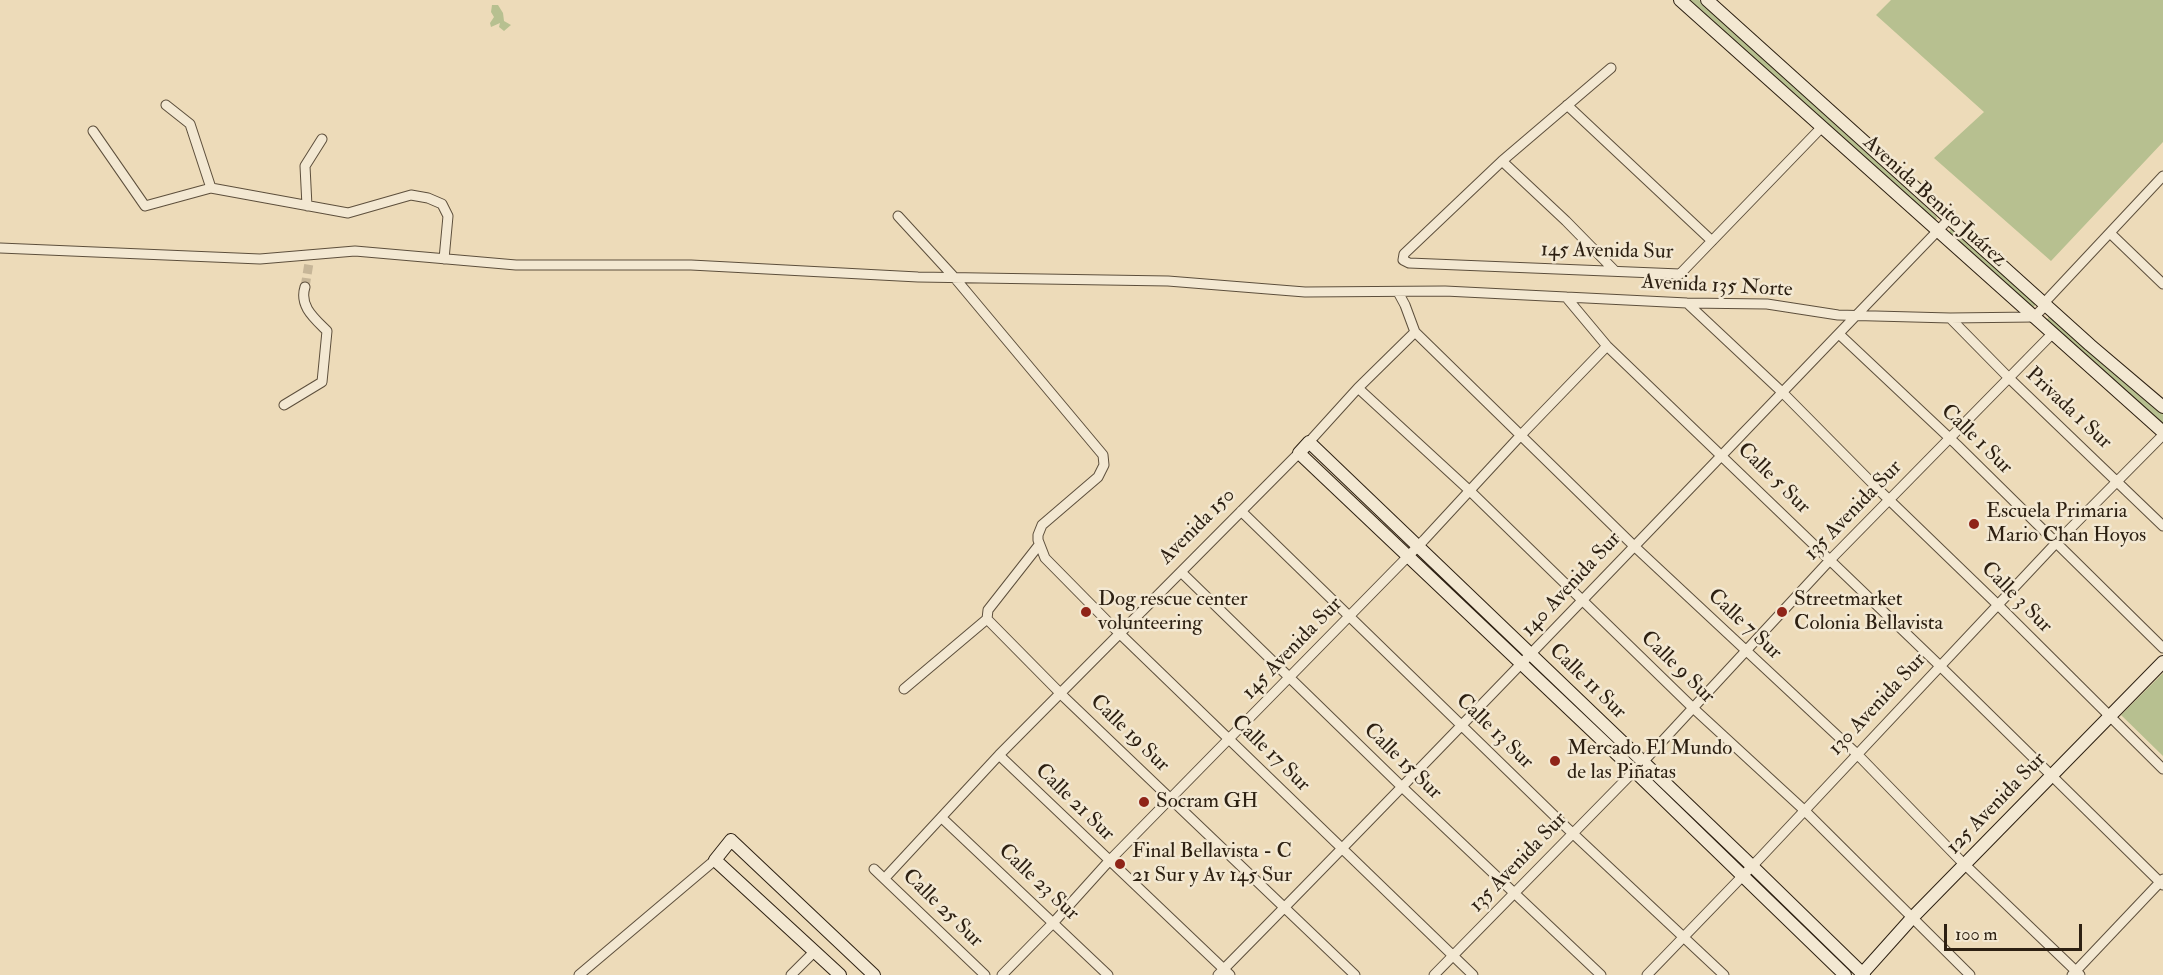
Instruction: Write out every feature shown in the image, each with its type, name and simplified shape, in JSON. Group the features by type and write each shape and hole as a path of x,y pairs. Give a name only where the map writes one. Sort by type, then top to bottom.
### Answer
{"street":[{"name":"Avenida Benito Juárez","path":"1680,0 2163,433"},
{"name":"Avenida Benito Juárez","path":"1707,0 2044,303 2162,404"},
{"path":"1611,68 1502,161 1566,220 1615,272"},
{"path":"166,105 190,124 211,188"},
{"path":"1567,105 1712,241"},
{"name":"145 Avenida Sur","path":"1502,161 1404,254 1403,260 1409,263 1680,274 1821,128"},
{"path":"93,131 145,206 211,188 348,213 411,195 428,198 442,204 448,216 444,259"},
{"path":"307,206 305,166 322,140"},
{"path":"2034,317 2042,309 2044,303 2163,176"},
{"path":"898,216 954,277 1103,455 1104,465 1098,477 1042,525 1038,535 1040,545 988,610 987,619 904,689"},
{"name":"140 Avenida Sur","path":"1224,973 1284,907 1531,655 1950,218"},
{"path":"2110,233 2163,284"},
{"name":"Avenida 135 Norte","path":"0,248 260,259 310,259 355,251 516,265 691,265 954,277 1168,281 1305,292 1445,291 1687,303 1767,304 1857,316 2034,317"},
{"path":"284,405 322,382 327,331 307,311 303,294 305,286"},
{"name":"Calle 7 Sur","path":"1398,292 1415,332 1634,546 1857,754 2076,974"},
{"name":"Calle 5 Sur","path":"1566,297 1608,346 2162,882"},
{"name":"Calle 3 Sur","path":"1687,303 1783,393 2163,769"},
{"name":"Privada 1 Sur","path":"1950,318 2163,526"},
{"name":"Avenida 150","path":"885,878 999,755 1241,512 1358,388 1415,332"},
{"name":"135 Avenida Sur","path":"1434,975 1638,766 1830,560 2053,333"},
{"name":"Calle 1 Sur","path":"1839,334 2163,648"},
{"name":"145 Avenida Sur","path":"1002,975 1109,861 1291,678 1608,346"},
{"name":"Calle 9 Sur","path":"1358,388 1470,491 1582,602 1804,810 1970,975"},
{"name":"130 Avenida Sur","path":"1647,975 2163,433"},
{"name":"Calle 11 Sur","path":"1309,442 1521,665 1638,766 1863,974"},
{"name":"Calle 11 Sur","path":"1299,453 1531,655 1638,766"},
{"name":"Calle 13 Sur","path":"1241,512 1573,833 1724,975"},
{"name":"Calle 17 Sur","path":"1040,545 1045,558 1119,633 1473,975"},
{"name":"Calle 15 Sur","path":"1181,572 1514,895 1601,975"},
{"path":"987,619 1061,693"},
{"name":"125 Avenida Sur","path":"1863,974 1912,918 2163,662"},
{"name":"Calle 19 Sur","path":"1061,693 1355,975"},
{"name":"Calle 21 Sur","path":"999,755 1224,973"},
{"name":"Calle 23 Sur","path":"942,818 1108,975"},
{"path":"579,975 715,860 731,840 874,975"},
{"path":"715,860 840,975"},
{"name":"Calle 25 Sur","path":"874,869 985,975"},
{"name":"Calle 11 Sur","path":"1748,870 1845,975"},
{"path":"2076,974 2162,882"},
{"path":"791,975 815,951"}],"green space":[{"path":"1689,0 1699,0 1937,219 1934,220"},
{"path":"1891,0 2163,0 2163,142 2051,261 1934,158 1984,112 1876,15"},
{"path":"492,5 498,5 503,13 504,21 511,25 504,31 499,27 500,23 491,27 490,23 494,17 491,12"},
{"path":"1954,229 2036,304 2033,308 2026,305 1951,237 1949,232"},
{"path":"2050,315 2163,413 2163,425 2046,321"},
{"path":"2163,673 2163,756 2121,715"}],"tunnel":[{"path":"305,287 309,263"}],"place":[{"name":"Escuela Primaria Mario Chan Hoyos","path":"1974,524"},
{"name":"Dog rescue center volunteering","path":"1086,612"},
{"name":"Streetmarket Colonia Bellavista","path":"1782,612"},
{"name":"Mercado El Mundo de las Piñatas","path":"1555,761"},
{"name":"Socram GH","path":"1144,802"},
{"name":"Final Bellavista - C 21 Sur y Av 145 Sur","path":"1120,864"}]}
